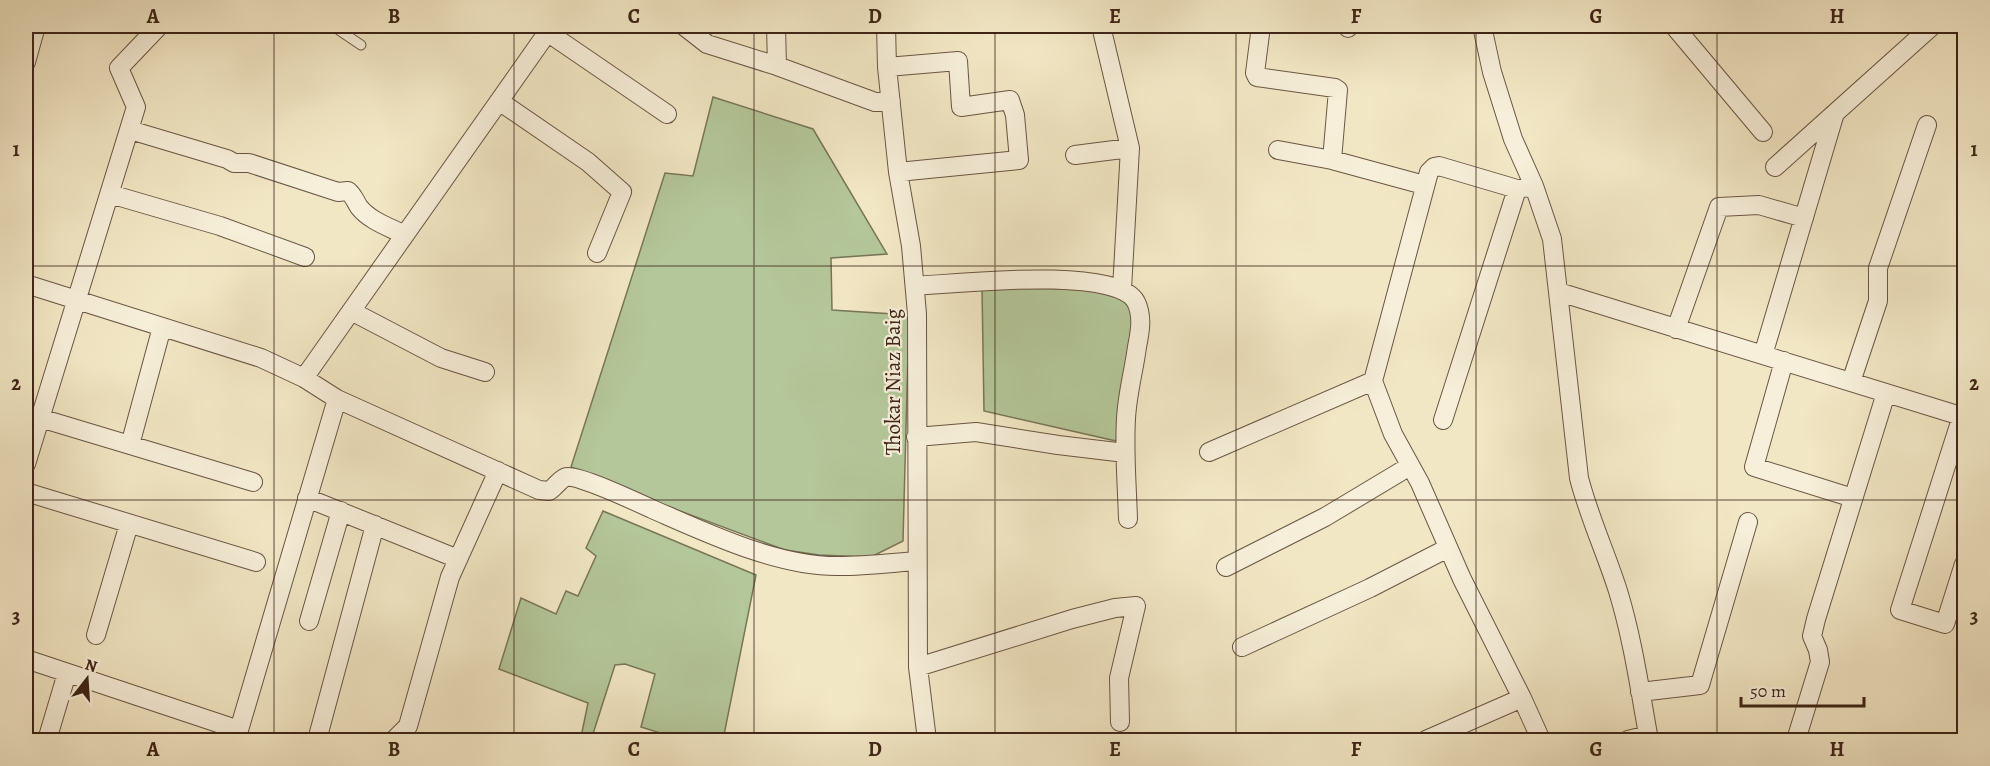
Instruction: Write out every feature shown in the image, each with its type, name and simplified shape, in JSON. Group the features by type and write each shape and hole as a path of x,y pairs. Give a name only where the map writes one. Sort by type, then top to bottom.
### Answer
{"street":[{"path":"26,62 36,26"},
{"path":"26,464 136,107 119,68 159,26"},
{"path":"684,26 707,44 777,66 875,102 891,102"},
{"path":"776,26 777,66"},
{"name":"Thokar Niaz Baig","path":"886,26 887,67 898,172 911,246 917,314 918,667 927,741"},
{"path":"1101,26 1130,148 1122,289"},
{"path":"1261,26 1255,73 1257,77 1338,90 1332,160"},
{"path":"1482,26 1492,72 1525,188 1552,239 1579,478 1618,592 1648,738 1628,741"},
{"path":"1674,26 1763,132"},
{"path":"1775,167 1932,26"},
{"path":"304,378 550,29 667,114"},
{"path":"887,67 958,61 961,107 1010,100 1015,115 1019,160 898,172"},
{"path":"499,101 588,162 621,192 597,253"},
{"path":"1763,355 1835,112"},
{"path":"1851,382 1878,301 1878,268 1927,124"},
{"path":"130,130 234,163 249,163 338,192 348,191 373,220 405,235"},
{"path":"1075,155 1130,148"},
{"path":"1278,150 1332,160 1424,185"},
{"path":"1525,188 1439,166 1429,172 1373,381 1393,435 1410,466 1541,741"},
{"path":"1443,420 1525,188"},
{"path":"110,194 220,226 305,257"},
{"path":"1676,329 1719,207 1759,204 1804,218"},
{"path":"915,286 1046,278 1094,283 1122,289 1135,299 1141,328 1126,417 1128,519"},
{"path":"26,284 261,358 304,378 337,399 544,491 549,491 563,479 572,477 706,533 765,553 808,564 837,567 916,561"},
{"path":"1559,292 1963,417 1900,610 1945,624 1965,564"},
{"path":"351,311 441,358 485,372"},
{"path":"130,445 162,327"},
{"path":"1784,361 1754,467 1852,498"},
{"path":"1209,452 1373,381"},
{"path":"1796,741 1820,663 1812,636 1852,498 1886,393"},
{"path":"26,659 238,735 337,399"},
{"path":"40,418 253,482"},
{"path":"916,437 976,432 1125,453"},
{"path":"1226,567 1326,517 1410,466"},
{"path":"394,741 408,726 450,577 498,471"},
{"path":"26,492 256,562"},
{"path":"307,498 458,559"},
{"path":"309,621 341,511"},
{"path":"1640,692 1700,685 1748,522"},
{"path":"96,635 129,524"},
{"path":"317,741 375,525"},
{"path":"1242,647 1370,588 1448,548"},
{"path":"918,667 1072,619 1115,608 1136,606 1119,678 1120,722"},
{"path":"47,741 67,673"},
{"path":"1426,741 1522,698"}],"lane":[{"path":"333,26 361,45"}],"green space":[{"path":"713,97 813,129 887,254 831,258 832,310 909,315 903,541 871,557 819,555 785,550 637,495 571,467 665,173 693,176"},
{"path":"982,288 1092,289 1117,296 1133,305 1138,330 1116,441 984,411"},
{"path":"603,511 756,575 723,740 683,740 641,727 655,674 625,664 615,665 591,740 581,737 588,703 499,669 521,598 556,614 566,591 578,596 596,556 586,548"}]}
